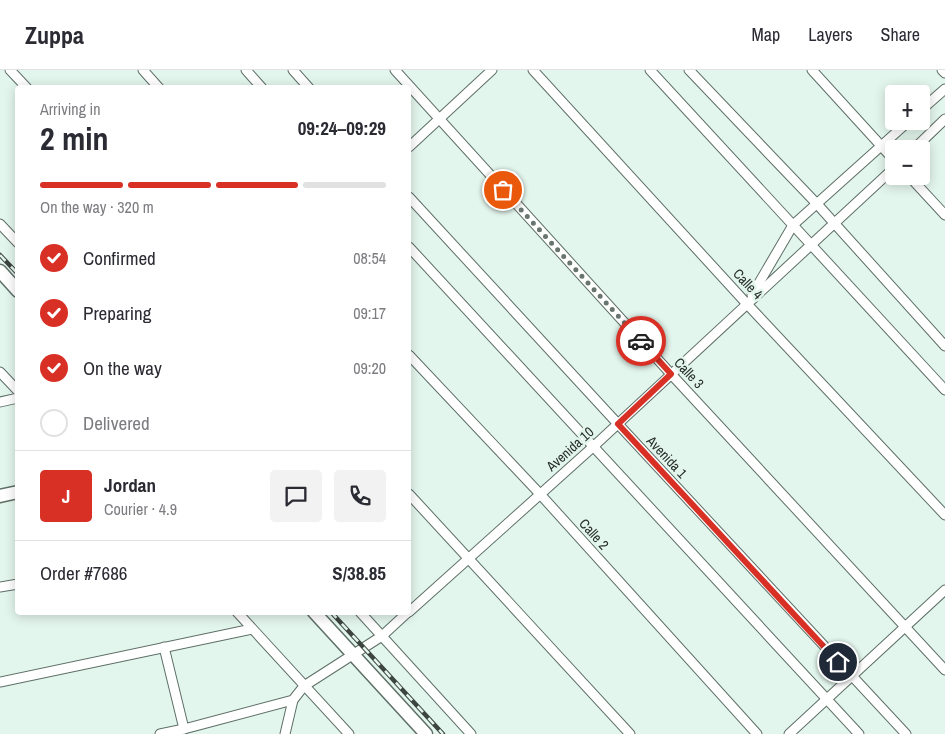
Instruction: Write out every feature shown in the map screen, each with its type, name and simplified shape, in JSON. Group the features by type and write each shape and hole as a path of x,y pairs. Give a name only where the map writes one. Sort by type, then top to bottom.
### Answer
{"main road":[{"path":"0,271 15,287"},
{"path":"0,496 15,493"},
{"path":"317,615 426,734"}],"street":[{"path":"10,70 24,85"},
{"path":"143,70 156,85"},
{"path":"246,70 259,85"},
{"path":"293,70 306,85"},
{"name":"Calle 3","path":"395,70 408,85"},
{"path":"411,145 492,70"},
{"name":"Calle 4","path":"533,70 747,304 945,515"},
{"path":"650,70 945,390"},
{"path":"689,70 817,204 945,346"},
{"path":"812,70 885,150"},
{"path":"942,70 945,73"},
{"name":"Calle 3","path":"411,88 671,374 945,670"},
{"path":"930,102 945,89"},
{"path":"923,140 945,119"},
{"name":"Avenida 10","path":"747,304 793,225 899,130"},
{"name":"Avenida 10","path":"411,609 594,446 885,176"},
{"path":"917,185 945,215"},
{"name":"Avenida 1","path":"411,199 906,734"},
{"path":"0,224 15,240"},
{"path":"411,248 859,734"},
{"name":"Calle 2","path":"411,357 540,494 757,734"},
{"path":"0,372 15,388"},
{"path":"0,402 15,399"},
{"path":"411,496 630,734"},
{"path":"0,587 15,584"},
{"path":"789,734 945,590"},
{"path":"240,615 346,734"},
{"path":"363,615 471,734"},
{"name":"Avenida 10","path":"293,700 304,686 382,636 405,615"},
{"path":"0,682 252,629"},
{"path":"164,647 184,729"},
{"path":"160,734 293,700 285,734"}],"railway":[{"path":"0,255 15,271"},
{"path":"334,615 443,734"}],"way so far":[{"path":"503,190 641,341"}],"route":[{"path":"641,341 671,374 618,424 838,662"}]}
